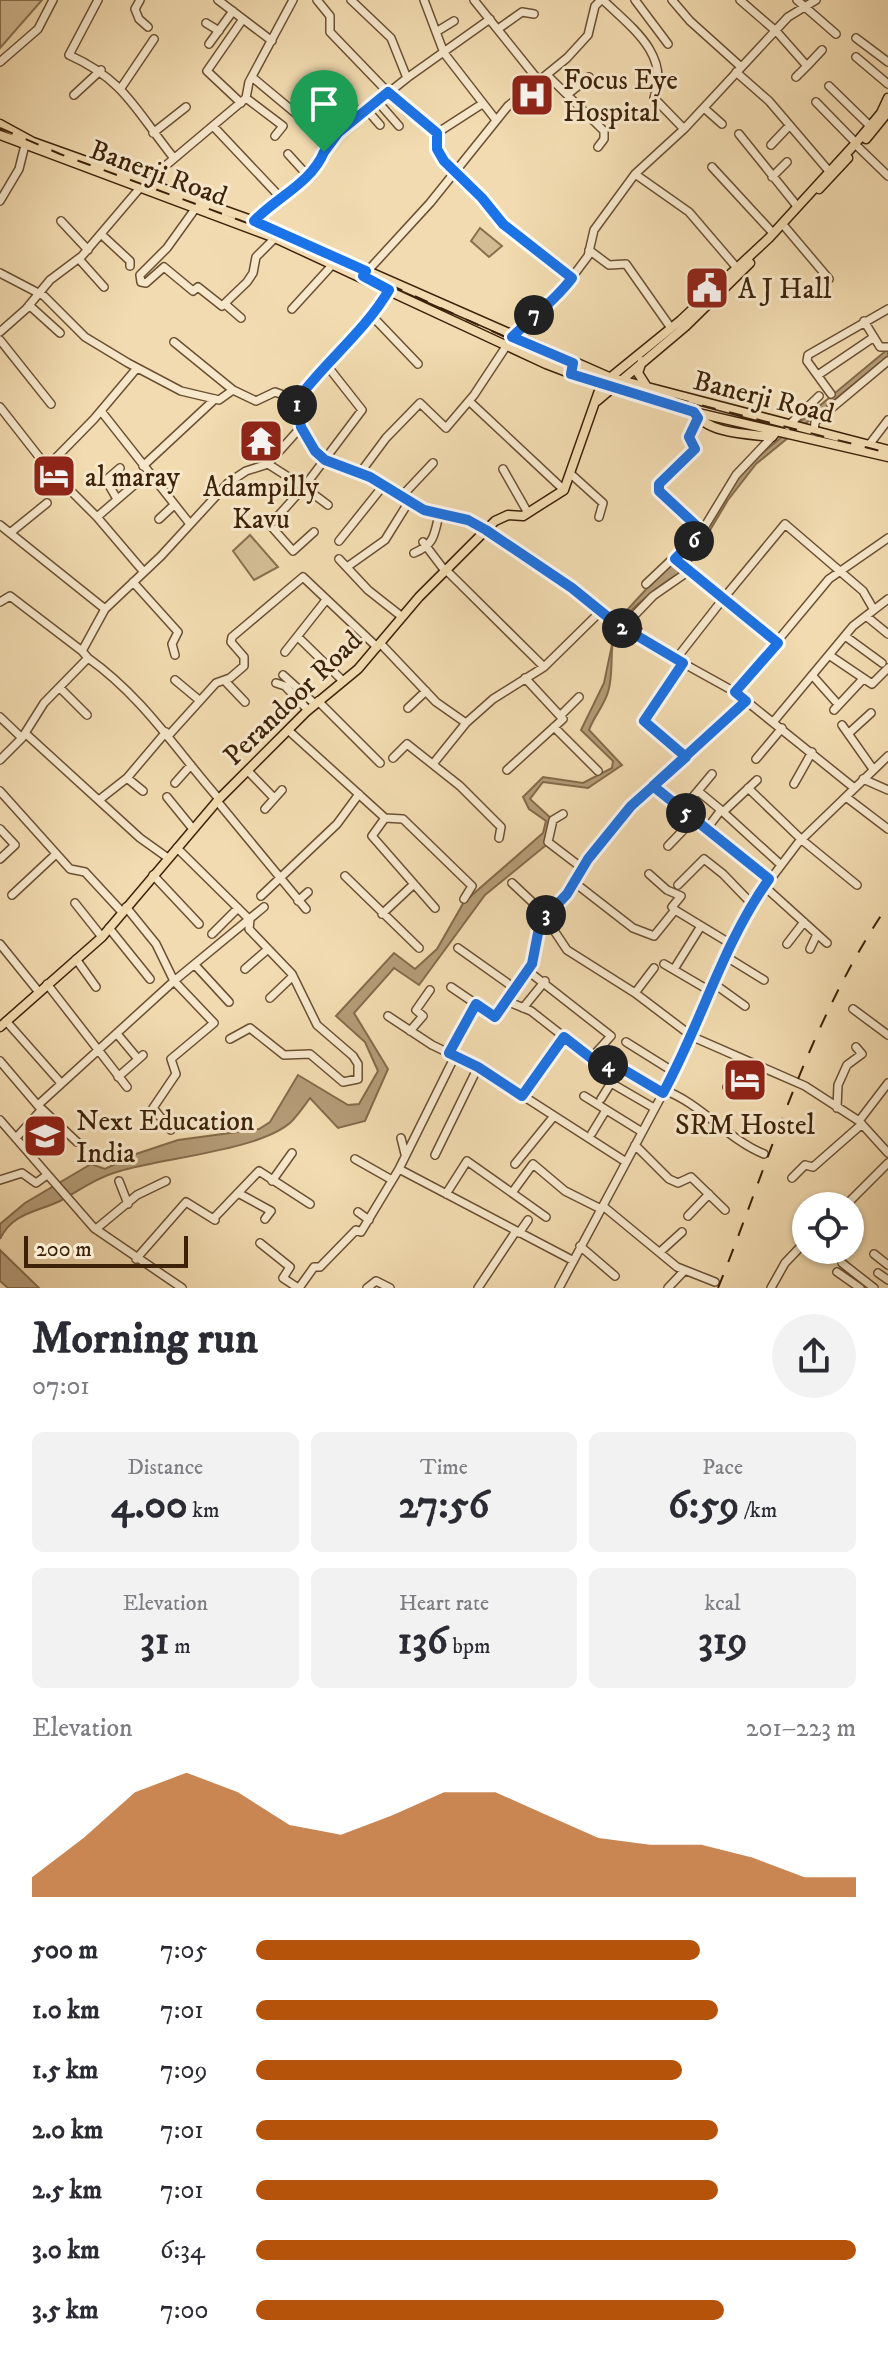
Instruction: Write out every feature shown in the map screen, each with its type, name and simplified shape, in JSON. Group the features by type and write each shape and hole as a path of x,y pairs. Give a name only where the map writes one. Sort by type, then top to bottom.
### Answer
{"main road":[{"path":"612,382 674,330 686,326 828,170 856,145 888,98"},
{"path":"601,385 612,382 642,360 785,227 888,112"},
{"name":"Banerji Road","path":"4,126 26,142"},
{"name":"Banerji Road","path":"0,135 26,142 364,273 389,290 696,415 788,426 801,433 888,457"},
{"name":"Banerji Road","path":"142,186 254,221 507,340 571,374 601,385"},
{"path":"642,360 638,373 641,383 650,390"},
{"path":"571,374 573,363"},
{"name":"Banerji Road","path":"612,382 650,390 741,418 774,434 814,432 888,450"},
{"name":"Perandoor Road","path":"595,402 612,382"},
{"name":"Perandoor Road","path":"3,1024 102,937 218,800 378,645 401,616 486,530 502,517 528,513 564,490 572,475 601,385"},
{"path":"696,415 734,432 774,434"}],"street":[{"path":"0,62 38,29 53,0"},
{"path":"98,0 69,55 101,70 121,88 173,157"},
{"path":"140,0 135,9 139,19 148,27"},
{"path":"218,0 272,41"},
{"path":"0,332 29,305 37,293 88,250 142,186 244,100 252,77 293,0"},
{"path":"317,0 330,16 330,32 388,92 437,133"},
{"path":"351,0 391,38 407,78"},
{"path":"424,0 444,53 496,120"},
{"path":"487,0 476,3 539,81"},
{"path":"364,273 430,203 453,170 496,120 588,35 595,6 602,0 653,53 660,81 654,98 684,129"},
{"path":"635,0 668,44"},
{"path":"672,0 769,101 828,170"},
{"path":"740,0 777,32 807,66"},
{"path":"360,473 386,438 420,403 446,428 469,401 507,340 545,304 555,300 572,278 589,250 594,230 635,174 684,129 801,3 816,0"},
{"path":"801,3 836,34"},
{"path":"209,44 233,11"},
{"path":"498,29 522,12 534,14"},
{"path":"243,19 207,71 283,126 275,136"},
{"path":"254,221 308,176 318,165 330,142 388,92 490,19"},
{"path":"436,32 454,21"},
{"path":"206,23 219,31"},
{"path":"701,32 704,43"},
{"path":"856,38 888,62"},
{"path":"121,88 154,39"},
{"path":"796,77 822,50"},
{"path":"856,57 888,84"},
{"path":"74,95 101,70"},
{"path":"547,75 604,131 604,139 598,147"},
{"path":"252,77 330,142"},
{"path":"568,94 589,77"},
{"path":"320,78 380,125"},
{"path":"829,86 870,126"},
{"path":"378,102 399,126"},
{"path":"816,102 888,176"},
{"path":"437,133 482,104"},
{"path":"153,133 186,107"},
{"path":"704,108 722,124"},
{"path":"213,126 281,198"},
{"path":"771,145 789,126"},
{"path":"437,133 437,149 503,224 572,278"},
{"path":"739,134 797,206"},
{"path":"0,201 19,169 26,142"},
{"path":"288,154 308,176"},
{"path":"772,177 787,162"},
{"path":"712,167 772,232"},
{"path":"635,174 689,212 737,268"},
{"path":"195,209 177,237 138,278 146,283 164,267 193,291 198,287 241,318"},
{"path":"61,221 88,250"},
{"path":"785,227 829,279"},
{"path":"102,235 130,261 130,266"},
{"path":"223,305 247,282 253,273 256,257 275,238"},
{"path":"589,250 609,265 626,264 674,330"},
{"path":"79,259 104,287"},
{"path":"292,309 334,263"},
{"path":"0,273 44,296 85,337 181,391 219,400 233,390"},
{"path":"389,290 373,317 325,363 297,400 301,427 315,451 325,460 360,473 408,503 439,515 468,520 486,530 572,588 634,636 735,692 853,787"},
{"path":"29,305 60,333"},
{"path":"831,394 807,361 808,355 888,309"},
{"path":"373,317 418,364"},
{"path":"864,321 880,347 888,347"},
{"path":"818,375 874,337"},
{"path":"0,340 51,404"},
{"path":"174,342 233,390 256,401 275,392 297,400"},
{"path":"314,532 293,551 270,525 304,487 362,410 325,363"},
{"path":"814,432 815,422 886,366"},
{"path":"47,467 137,368"},
{"path":"788,426 819,396"},
{"path":"97,517 215,399"},
{"path":"469,401 564,490"},
{"path":"0,407 47,467 97,517 143,571"},
{"path":"101,411 190,524"},
{"path":"696,415 689,437 695,449 659,484 659,491 702,531"},
{"path":"869,445 888,420"},
{"path":"82,651 105,609 228,483 246,471 268,464 301,427"},
{"path":"646,584 676,560 702,531 736,475 774,434"},
{"path":"400,498 433,463"},
{"path":"268,464 328,505"},
{"path":"117,499 106,480 120,468"},
{"path":"503,469 528,513"},
{"path":"572,475 603,503 599,517"},
{"path":"339,541 383,486"},
{"path":"10,533 47,503"},
{"path":"347,567 385,540 408,503"},
{"path":"159,519 174,505"},
{"path":"414,553 436,537 439,515"},
{"path":"686,757 644,721 723,599 785,524 869,597 874,610"},
{"path":"0,525 105,609"},
{"path":"735,692 838,572 888,538"},
{"path":"425,545 445,571 544,667"},
{"path":"339,559 368,590 401,616"},
{"path":"676,560 778,643"},
{"path":"634,636 638,630 629,621 653,596 688,570"},
{"path":"99,800 127,778 216,683 225,681 245,663 232,637 257,612 303,577 436,702 466,723"},
{"path":"133,582 178,632 172,644 175,655"},
{"path":"0,602 10,596 130,691 168,733 306,909"},
{"path":"285,652 326,600"},
{"path":"774,721 845,636 887,602"},
{"path":"433,764 466,723 544,667 600,612"},
{"path":"866,616 888,634"},
{"path":"829,655 872,684 886,669 845,636"},
{"path":"298,637 342,680"},
{"path":"0,760 23,735 44,703 88,658"},
{"path":"283,675 380,763"},
{"path":"812,675 835,705 863,679"},
{"path":"507,770 563,719 525,678"},
{"path":"175,680 199,700"},
{"path":"225,681 245,702"},
{"path":"276,683 314,705"},
{"path":"60,688 87,715"},
{"path":"408,708 426,691"},
{"path":"560,716 579,697"},
{"path":"451,987 495,1017 513,987 528,971 540,923 575,883 582,868 631,806 746,701"},
{"path":"849,733 871,713"},
{"path":"0,717 168,858"},
{"path":"842,725 873,769"},
{"path":"554,727 598,771"},
{"path":"756,759 782,728"},
{"path":"288,730 385,818 403,819 470,882 473,890 464,899"},
{"path":"393,758 407,744 501,827 499,838"},
{"path":"794,784 812,752"},
{"path":"559,1288 693,1037 711,987 752,904 780,864 802,840 888,756"},
{"path":"175,783 191,765"},
{"path":"248,771 274,798"},
{"path":"682,810 712,774"},
{"path":"127,778 143,791"},
{"path":"863,779 888,790"},
{"path":"757,780 723,812 780,864"},
{"path":"653,786 766,882 827,943"},
{"path":"748,788 802,840 857,885"},
{"path":"265,809 282,790"},
{"path":"0,791 74,872 85,872 124,909 156,944 174,981 214,1023 171,1059 176,1074 153,1108 171,1130"},
{"path":"698,791 721,810 706,830"},
{"path":"261,896 337,824 359,794"},
{"path":"167,797 193,829"},
{"path":"846,797 888,829"},
{"path":"563,814 553,820 548,842 582,868"},
{"path":"385,818 372,835 435,908"},
{"path":"668,846 694,819"},
{"path":"0,829 15,845 0,859"},
{"path":"177,848 250,920"},
{"path":"12,895 56,854"},
{"path":"678,885 704,859 752,904"},
{"path":"649,874 667,890 681,896 672,907 675,910 731,944"},
{"path":"153,875 199,924"},
{"path":"345,876 419,948"},
{"path":"512,883 545,916 567,950 635,993 693,1037 798,1082 861,1123 888,1153"},
{"path":"575,883 633,928 654,936 675,910"},
{"path":"382,914 414,884"},
{"path":"298,901 308,892"},
{"path":"75,903 102,937"},
{"path":"16,1138 60,1082 118,1035 174,981 264,907"},
{"path":"212,934 238,908"},
{"path":"230,1039 250,1028 284,1055 310,1054 343,1082 358,1079 358,1064 348,1050 317,1025 292,975 249,929 250,920"},
{"path":"787,944 804,922"},
{"path":"676,966 701,926"},
{"path":"109,928 150,979"},
{"path":"810,949 817,934"},
{"path":"0,944 38,991"},
{"path":"458,948 513,987"},
{"path":"245,969 268,949"},
{"path":"725,956 764,980"},
{"path":"76,959 96,987"},
{"path":"664,964 745,1006"},
{"path":"195,965 229,1002"},
{"path":"635,993 654,968"},
{"path":"528,971 545,981 611,1036 591,1058"},
{"path":"270,998 292,975"},
{"path":"523,1008 545,981"},
{"path":"47,984 127,1087"},
{"path":"410,1031 423,1016 416,1010 430,990"},
{"path":"504,1000 523,1008 600,1065 620,1069 687,1101 742,1145 764,1154"},
{"path":"260,1243 290,1267 283,1280 298,1288 314,1267 320,1267 356,1230 361,1232 399,1169 476,1004"},
{"path":"853,1009 888,1035"},
{"path":"388,1016 478,1067 626,1162"},
{"path":"3,1024 60,1082"},
{"path":"118,1035 140,1057 118,1077"},
{"path":"522,1096 564,1037"},
{"path":"626,1042 674,1072"},
{"path":"837,1108 838,1085 847,1065 862,1054 856,1047"},
{"path":"0,1061 40,1107 77,1142"},
{"path":"727,1087 746,1062"},
{"path":"435,1155 478,1067"},
{"path":"601,1099 620,1069"},
{"path":"611,1083 654,1108"},
{"path":"792,1178 805,1165 813,1167 861,1123 888,1083"},
{"path":"584,1096 642,1132"},
{"path":"592,1133 606,1110"},
{"path":"515,1164 554,1116"},
{"path":"0,1120 96,1229 182,1288"},
{"path":"401,1138 405,1156"},
{"path":"635,1145 669,1179 678,1183 691,1177 725,1210"},
{"path":"272,1181 292,1153"},
{"path":"355,1159 392,1180"},
{"path":"446,1194 467,1161 514,1190 546,1217"},
{"path":"859,1192 888,1163"},
{"path":"514,1190 533,1164 565,1191 602,1207 684,1271 715,1282"},
{"path":"399,1169 572,1260"},
{"path":"136,1259 186,1202 215,1220 259,1171 310,1204"},
{"path":"2,1176 22,1173 36,1183 47,1175"},
{"path":"119,1181 128,1204"},
{"path":"96,1229 137,1195 166,1181"},
{"path":"238,1193 271,1211 265,1219"},
{"path":"688,1216 709,1194"},
{"path":"358,1212 369,1220"},
{"path":"478,1288 528,1220"},
{"path":"660,1252 682,1232"},
{"path":"580,1246 615,1276"},
{"path":"874,1254 888,1265"},
{"path":"771,1288 792,1256"},
{"path":"843,1264 874,1288"},
{"path":"668,1288 684,1271"},
{"path":"837,1272 860,1288"},
{"path":"878,1273 888,1280"},
{"path":"367,1288 376,1281 390,1288"}],"shaded area":[{"path":"0,0 42,0 0,48"},
{"path":"480,228 502,246 489,257 471,241"},
{"path":"888,349 888,356 756,464 728,500 685,572 650,594 630,612 619,624 613,640 617,621 661,573 693,546 735,480 753,461"},
{"path":"250,535 278,567 254,580 233,551"},
{"path":"613,640 608,692 589,730 622,765 588,788 543,782 530,799 553,820 545,846 485,895 419,985 394,968 354,1013 388,1069 365,1121 338,1128 310,1098 291,1122 277,1132 235,1146 112,1174 60,1201 18,1218 0,1239 0,1224 25,1203 91,1164 105,1169 136,1154 178,1140 259,1129 270,1122 298,1075 348,1105 359,1104 378,1071 365,1042 336,1016 394,953 415,969 437,949 464,902 543,833 546,821 529,809 523,797 543,777 583,783 612,768 613,761 581,730 604,683"},
{"path":"0,1250 39,1288 8,1288 0,1281"}],"railway":[{"path":"0,128 60,154 277,234 576,369 642,390 888,453"},
{"path":"718,1288 813,1043 860,949 888,905"}],"place":[{"name":"Focus Eye Hospital","path":"532,95"},
{"name":"A J Hall","path":"707,288"},
{"name":"Adampilly Kavu","path":"261,441"},
{"name":"al maray","path":"54,476"},
{"name":"SRM Hostel","path":"745,1080"},
{"name":"Next Education India","path":"45,1136"}],"route":[{"path":"324,152 308,176 254,221 366,271 363,276 389,290 373,317 325,363 297,400 301,427 315,451 325,460 370,477 408,503 435,514 468,520 486,530 513,550 538,563 634,636 683,663 644,721 686,757 673,769 648,790 631,806 588,859 567,894 540,923 532,964 513,987 495,1017 476,1004 449,1053 478,1067 522,1096 564,1037 600,1065 626,1071 663,1093 693,1037 719,964 748,909 769,879 732,853 653,786 673,769 691,752 705,741 746,701 735,692 778,643 675,559 702,531 659,491 659,484 695,449 689,437 698,418 694,412 571,374 573,363 512,337 545,304 555,300 572,278 503,224 482,198 444,161 437,149 437,133 407,112 388,92 338,133 324,152"}]}
